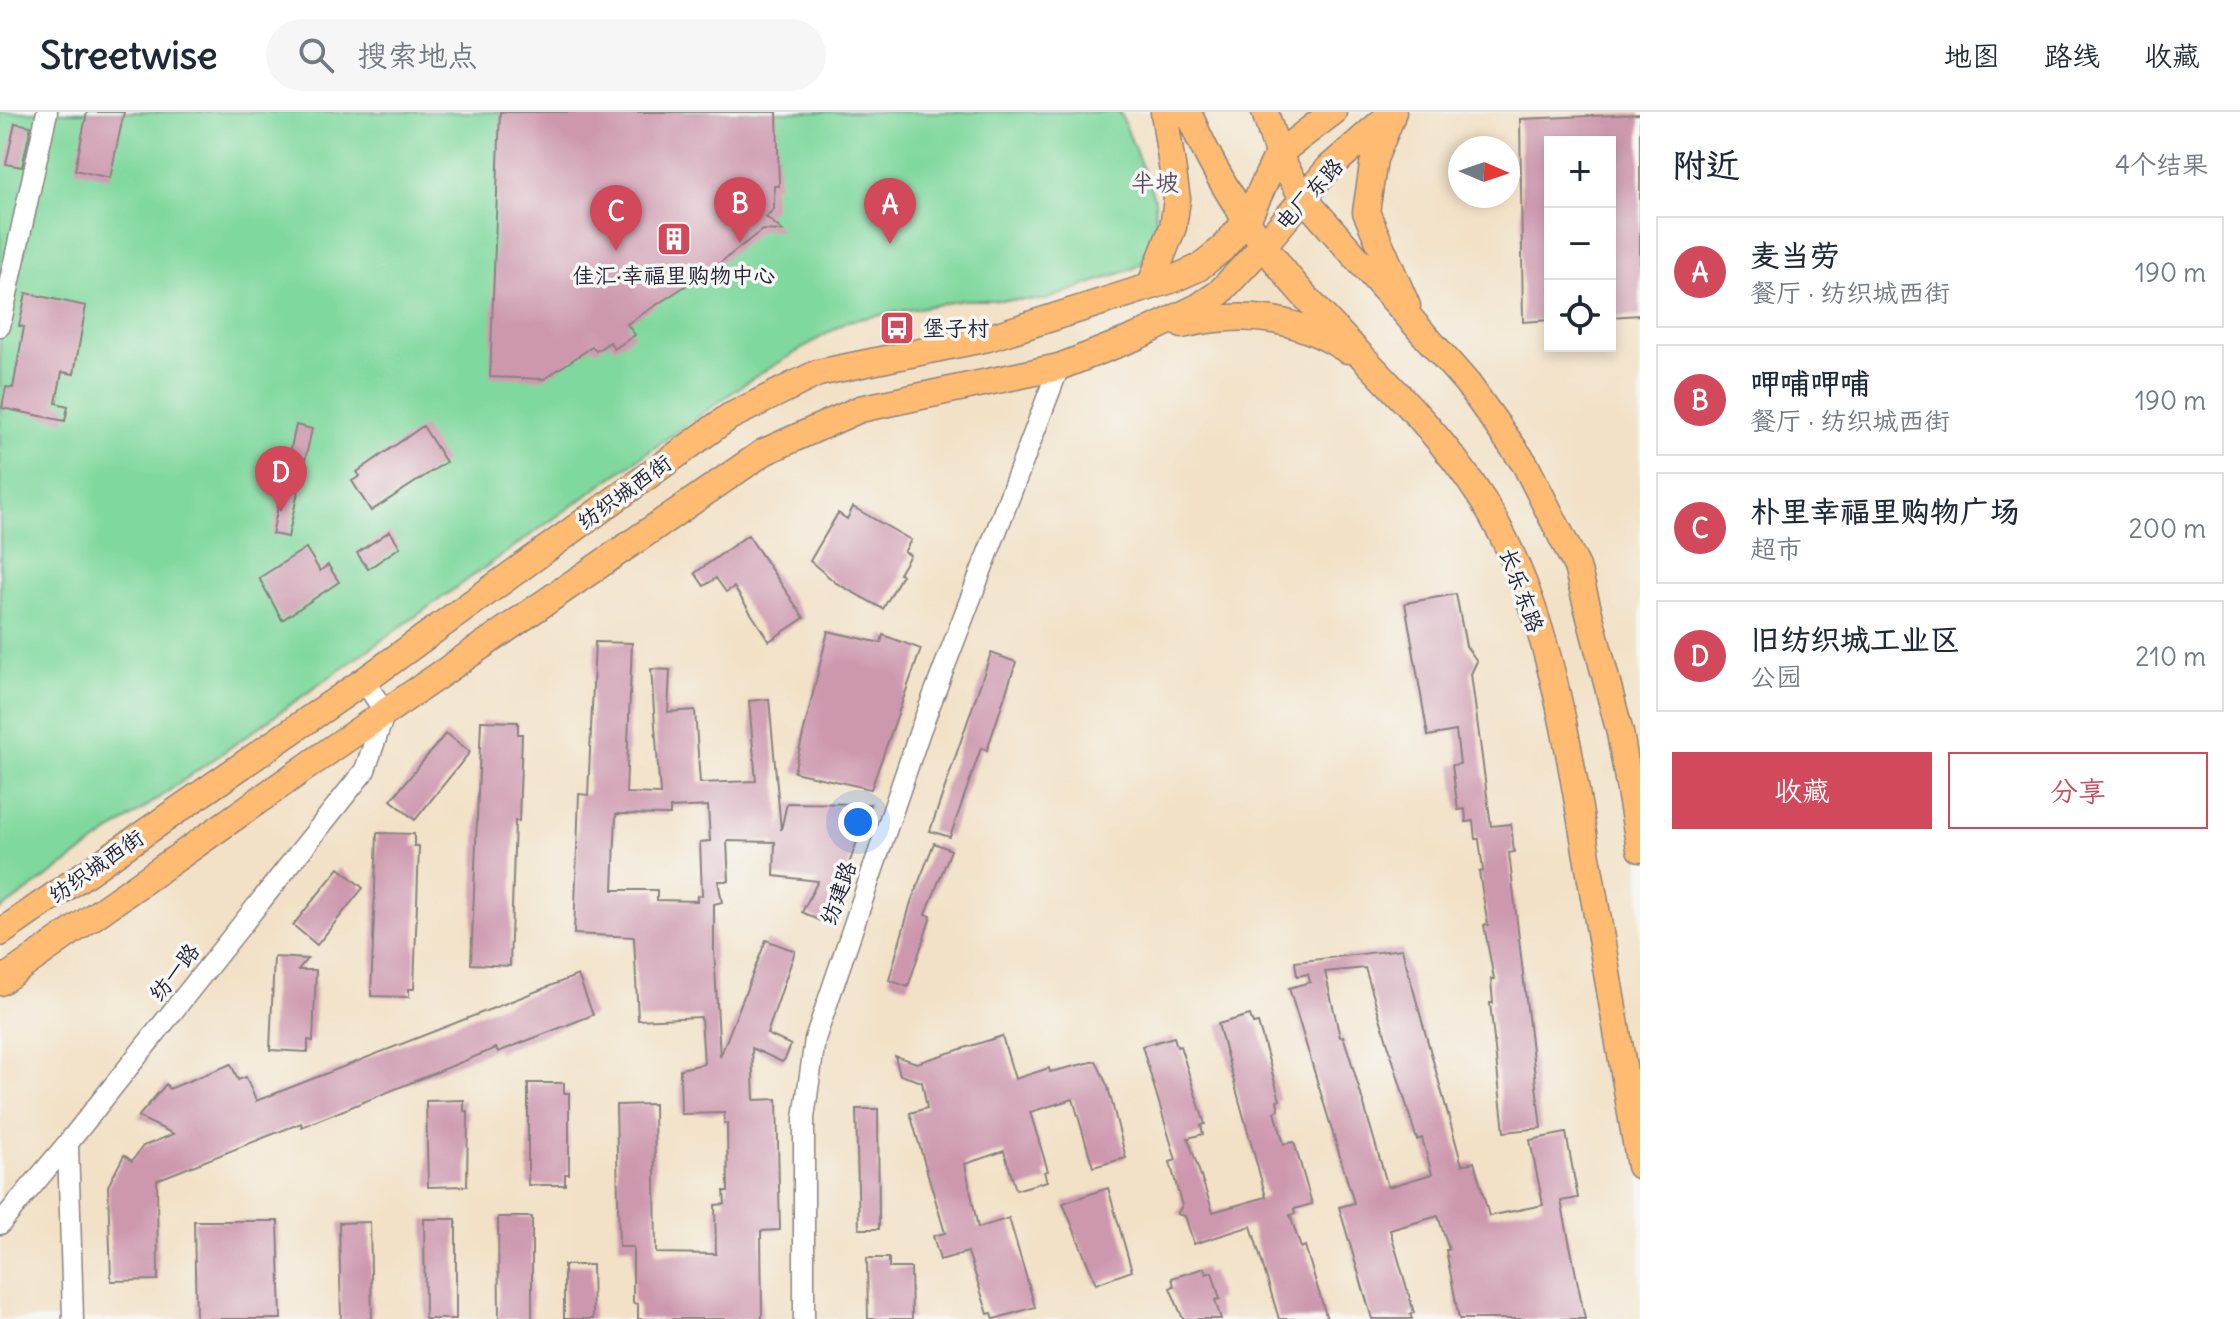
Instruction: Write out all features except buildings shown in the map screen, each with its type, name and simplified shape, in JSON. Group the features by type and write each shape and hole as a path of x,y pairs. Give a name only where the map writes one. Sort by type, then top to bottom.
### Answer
{"main road":[{"path":"1150,286 1173,227 1177,199 1164,112"},
{"name":"长乐东路","path":"1188,112 1263,246 1438,437 1482,500 1515,560 1549,667 1572,772 1640,1166"},
{"path":"1265,112 1278,154 1302,196 1415,328 1467,383 1525,464 1577,567 1620,733 1640,849"},
{"name":"电厂东路","path":"1278,154 1333,112"},
{"path":"1394,112 1374,159 1366,212 1415,328"},
{"name":"电厂东路","path":"1263,246 1302,196 1394,112"},
{"name":"纺织城西街","path":"0,933 364,681 718,425 776,392 818,373 988,338 1198,268 1222,249 1247,220 1278,154"},
{"name":"纺织城西街","path":"0,982 764,452 860,409 1059,367 1136,337 1219,293 1263,246"},
{"path":"1136,337 1222,316 1250,316 1305,328 1338,344 1376,369"}],"street":[{"path":"0,326 47,112"},
{"name":"纺建路","path":"804,1319 804,1118 815,1039 920,731 1059,367"},
{"path":"364,681 385,712"},
{"name":"纺一路","path":"0,1224 365,770 385,712"},
{"path":"68,1143 73,1319"}],"green space":[{"path":"0,112 1120,112 1155,200 1156,238 1146,260 1132,269 1045,300 962,300 848,321 750,380 0,910"}],"place":[{"name":"佳汇·幸福里购物中心","path":"674,239"},
{"name":"呷哺呷哺","path":"740,243"},
{"name":"麦当劳","path":"890,244"},
{"name":"朴里幸福里购物广场","path":"616,251"},
{"name":"堡子村","path":"897,328"},
{"name":"旧纺织城工业区","path":"281,512"}],"district":[{"name":"半坡","path":"1155,182"}]}
